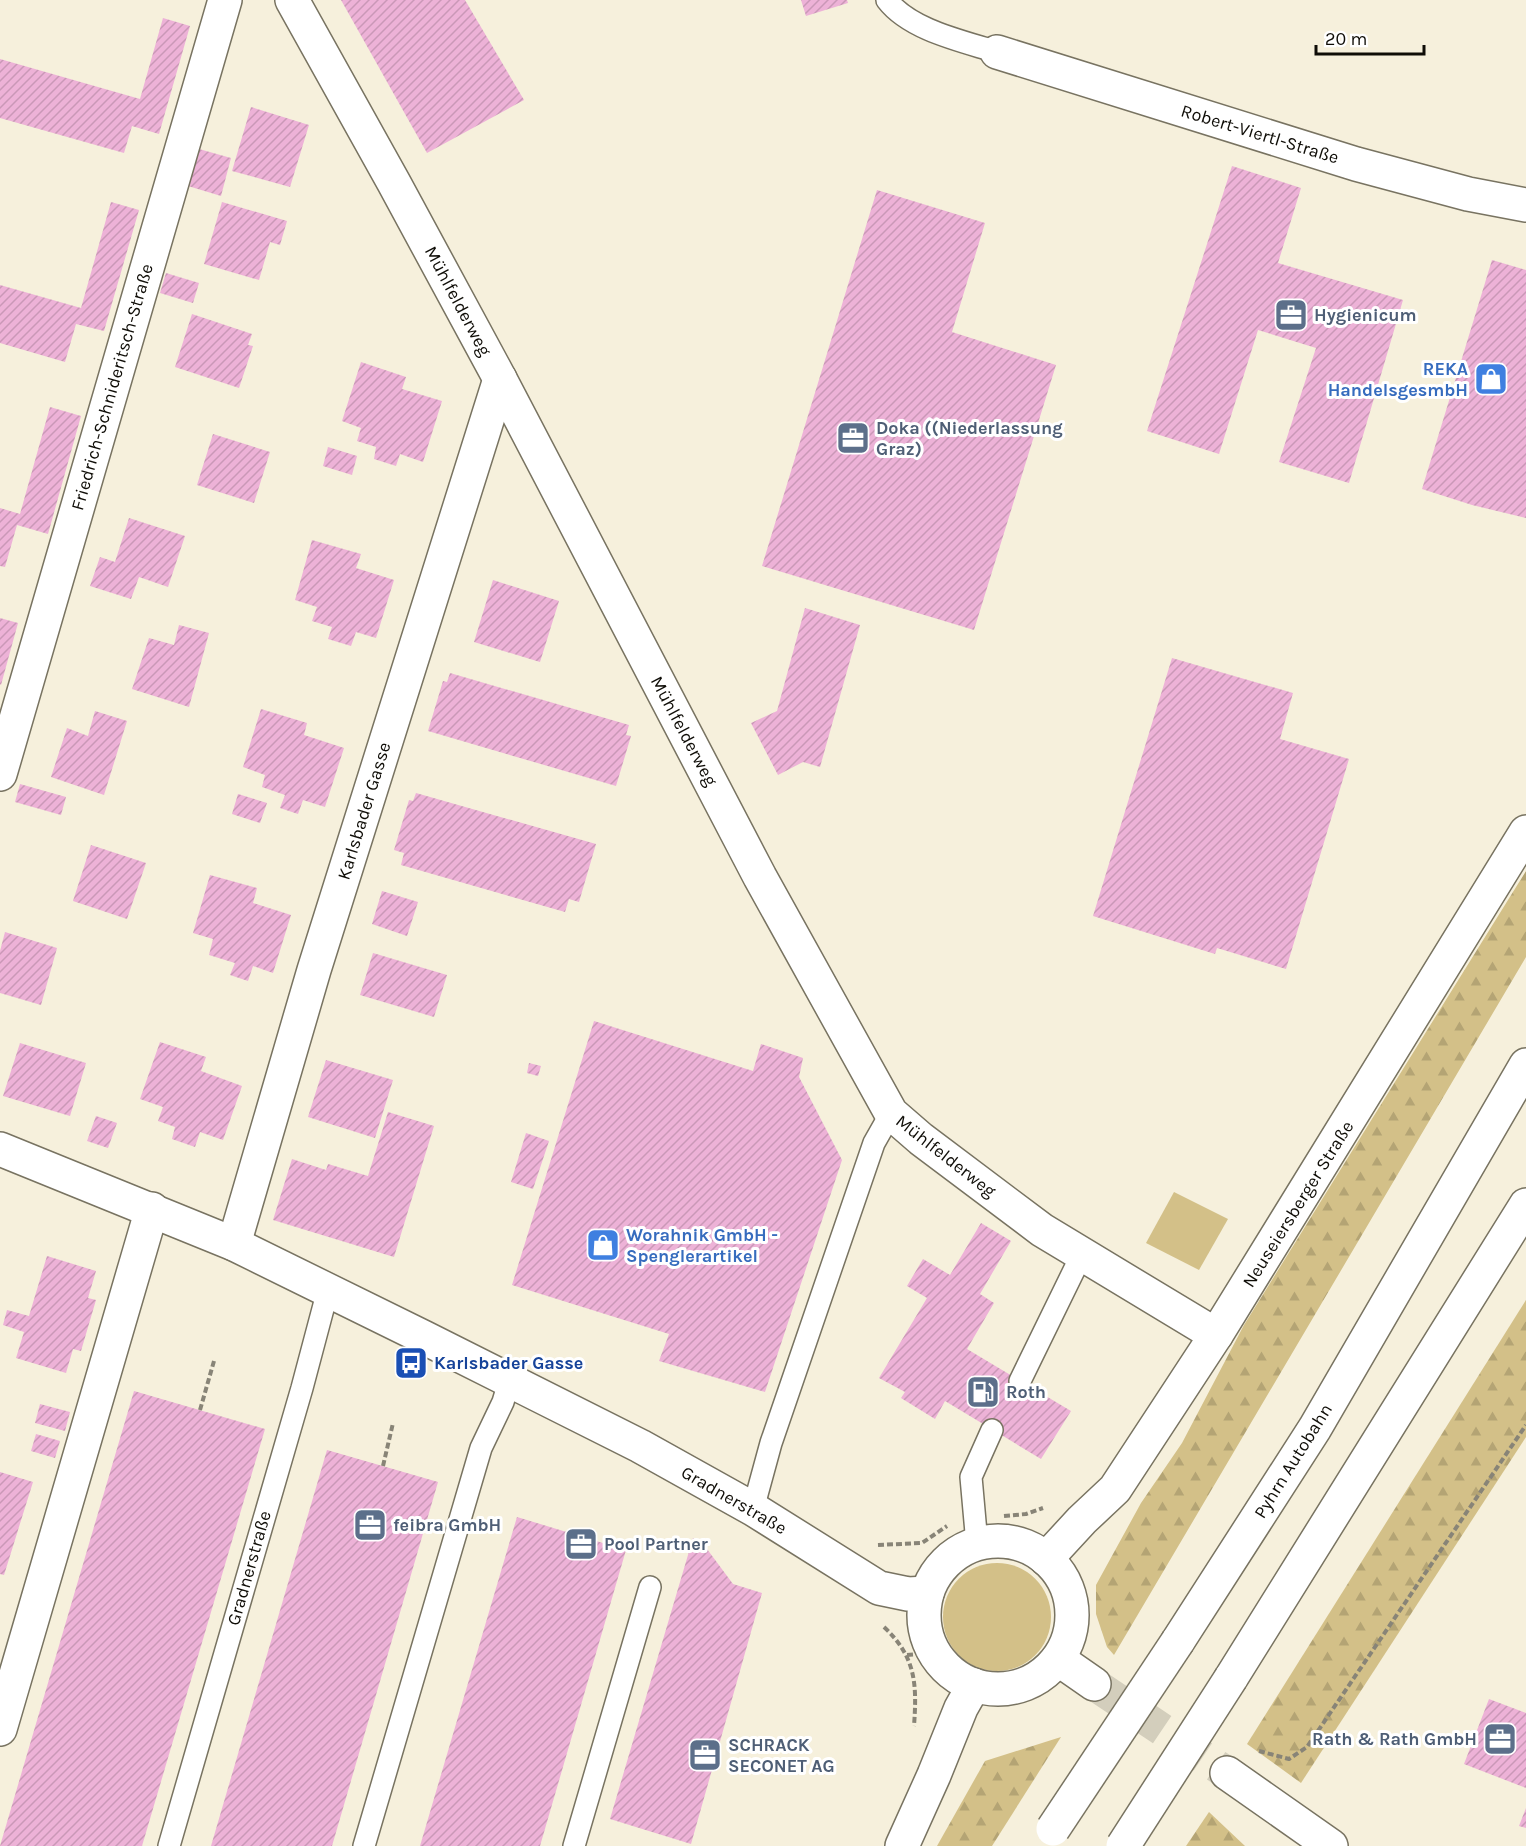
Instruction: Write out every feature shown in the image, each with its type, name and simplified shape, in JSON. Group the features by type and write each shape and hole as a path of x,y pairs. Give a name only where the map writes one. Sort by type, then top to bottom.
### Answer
{"main road":[{"name":"Friedrich-Schnideritsch-Straße","path":"0,774 225,0"},
{"name":"Mühlfelderweg","path":"292,0 500,379 760,877 891,1113 921,1139 1042,1230 1216,1335"},
{"name":"Robert-Viertl-Straße","path":"997,52 1356,164 1468,194 1526,205"},
{"name":"Karlsbader Gasse","path":"234,1244 314,970 500,379"},
{"name":"Neuseiersberger Straße","path":"1046,1558 1114,1490 1216,1335 1526,832"},
{"name":"Pyhrn Autobahn","path":"1048,1838 1315,1428 1526,1065"},
{"name":"Gradnerstraße","path":"0,1149 234,1244 328,1290 640,1446 753,1509 879,1588 908,1594 927,1593"},
{"path":"1123,1846 1231,1678 1526,1205"},
{"path":"0,1729 152,1209"},
{"path":"995,1542 1025,1546 1046,1558 1055,1567 1067,1588 1072,1613 1069,1637 1058,1659 1039,1678 1014,1688 994,1689 974,1685 921,1654 928,1641 924,1608 927,1593 932,1581 946,1562 966,1548 995,1542"},
{"path":"1058,1659 1094,1684"},
{"path":"902,1846 961,1708 974,1685"},
{"path":"1227,1773 1331,1846"}],"lane":[{"path":"887,0 895,11 937,33 997,52"},
{"path":"753,1509 771,1443 870,1155 891,1113"},
{"path":"1020,1381 1082,1254"},
{"name":"Gradnerstraße","path":"169,1846 302,1388 328,1290"},
{"path":"364,1846 481,1448 503,1402 509,1382"},
{"path":"977,1544 971,1477 992,1430"},
{"path":"574,1846 650,1587"}],"path":[{"path":"200,1410 214,1361"},
{"path":"383,1466 393,1423"},
{"path":"1256,1750 1290,1759 1307,1747 1526,1425"},
{"path":"1017,1515 1046,1507"},
{"path":"876,1545 922,1543 930,1538"},
{"path":"920,1732 914,1730 921,1654"}],"green space":[{"path":"1526,871 1526,957 1114,1655 1107,1647 1096,1614 1096,1585 1141,1503 1182,1443 1244,1325"},
{"path":"1174,1192 1228,1219 1199,1270 1146,1243"},
{"path":"1526,1300 1526,1437 1301,1783 1247,1744"},
{"path":"997,1563 1018,1567 1035,1579 1047,1596 1051,1617 1047,1638 1035,1655 1018,1667 997,1671 976,1667 959,1655 947,1638 943,1617 947,1596 959,1579 976,1567"},
{"path":"1061,1737 992,1846 937,1846 985,1761"},
{"path":"1209,1812 1245,1846 1186,1846"}],"building":[{"path":"341,0 465,0 524,100 427,153"},
{"path":"801,0 847,0 848,3 806,16"},
{"path":"163,18 190,26 159,134 132,126 124,153 0,118 0,59 140,99"},
{"path":"251,107 309,125 290,187 232,171"},
{"path":"199,149 231,158 221,196 188,186"},
{"name":"Hygienicum","path":"1232,166 1301,188 1278,263 1403,300 1349,483 1279,462 1316,348 1258,330 1219,454 1147,431"},
{"path":"877,190 985,223 952,332 1056,365 974,630 762,566"},
{"path":"111,202 139,210 104,331 76,324 65,362 0,343 0,285 81,308"},
{"path":"222,202 287,221 280,245 270,242 259,280 204,264"},
{"name":"REKA HandelsgesmbH","path":"1492,260 1526,270 1526,518 1472,505 1422,489"},
{"path":"166,273 199,283 193,303 160,293"},
{"path":"192,314 252,334 248,345 253,346 239,388 175,367"},
{"path":"361,362 406,377 402,389 442,401 423,462 400,454 396,466 374,459 376,447 357,441 361,428 342,421"},
{"path":"50,407 81,416 48,534 17,525 5,567 0,566 0,508 20,514"},
{"path":"213,434 270,452 254,503 197,485"},
{"path":"328,447 357,456 352,475 323,466"},
{"path":"129,518 185,536 168,587 139,577 131,599 90,586 100,557 115,562"},
{"path":"312,540 361,554 356,568 394,580 376,638 356,632 351,646 328,639 332,627 312,621 317,607 295,600"},
{"path":"493,580 559,601 540,662 474,642"},
{"path":"805,608 860,625 820,767 803,762 778,775 751,723 777,711"},
{"path":"0,618 18,623 1,685 0,684"},
{"path":"179,625 209,633 189,707 132,689 149,638 174,645"},
{"path":"1172,658 1293,693 1280,739 1349,759 1286,969 1217,948 1215,954 1093,916"},
{"path":"450,673 629,725 626,735 631,736 616,786 428,731 443,681 447,682"},
{"path":"261,709 307,723 304,735 344,748 325,807 303,800 298,814 280,808 285,795 262,787 265,775 243,767"},
{"path":"95,711 127,721 104,795 51,777 67,728 88,736"},
{"path":"20,784 66,797 61,815 15,802"},
{"path":"416,793 596,844 579,902 569,899 565,912 401,865 404,853 394,850 409,800 413,801"},
{"path":"238,794 267,803 260,823 232,814"},
{"path":"91,845 146,863 127,919 73,901"},
{"path":"210,875 257,888 253,903 291,915 273,973 253,966 248,981 230,975 235,963 209,955 213,939 193,933"},
{"path":"382,891 418,902 407,936 372,924"},
{"path":"5,932 57,948 41,1005 0,993 0,951"},
{"path":"373,953 447,975 434,1017 360,995"},
{"path":"594,1021 753,1071 761,1044 803,1058 799,1077 842,1160 765,1392 659,1361 669,1334 512,1285"},
{"path":"160,1042 206,1057 201,1071 242,1086 223,1140 200,1132 195,1147 172,1139 175,1127 158,1121 163,1107 140,1099"},
{"path":"20,1043 86,1063 70,1116 3,1096"},
{"path":"326,1060 393,1080 375,1138 308,1117"},
{"path":"529,1063 541,1066 538,1076 527,1073"},
{"path":"388,1112 434,1126 394,1257 273,1220 292,1159 326,1170 328,1164 368,1176"},
{"path":"96,1116 117,1123 108,1148 87,1141"},
{"path":"526,1133 549,1141 533,1189 511,1182"},
{"path":"981,1223 1011,1241 980,1294 994,1303 967,1349 1071,1411 1041,1459 945,1401 935,1419 901,1398 905,1392 879,1378 927,1298 907,1286 923,1259 950,1275"},
{"path":"47,1256 96,1271 88,1298 96,1300 81,1351 73,1349 66,1373 16,1358 24,1332 3,1325 7,1310 29,1316"},
{"path":"134,1391 265,1429 142,1846 0,1846"},
{"path":"40,1404 70,1412 65,1431 35,1423"},
{"path":"36,1434 60,1441 55,1458 31,1451"},
{"path":"327,1450 438,1482 332,1846 211,1846"},
{"path":"0,1472 33,1482 4,1575 0,1574"},
{"path":"517,1517 626,1550 540,1846 420,1846"},
{"path":"693,1538 707,1549 733,1584 762,1593 691,1844 610,1819"},
{"name":"Rath & Rath GmbH","path":"1489,1699 1526,1713 1526,1788 1464,1764"},
{"path":"1526,1808 1526,1828 1519,1826"}],"tunnel":[{"path":"1094,1684 1227,1773"}],"place":[{"name":"Hygienicum","path":"1291,315"},
{"name":"REKA HandelsgesmbH","path":"1491,379"},
{"name":"Doka ((Niederlassung Graz)","path":"853,438"},
{"name":"Worahnik GmbH - Spenglerartikel","path":"603,1245"},
{"name":"Karlsbader Gasse","path":"411,1363"},
{"name":"Roth","path":"983,1392"},
{"name":"feibra GmbH","path":"370,1525"},
{"name":"Pool Partner","path":"581,1544"},
{"name":"Rath & Rath GmbH","path":"1500,1739"},
{"name":"SCHRACK SECONET AG","path":"705,1755"}]}
